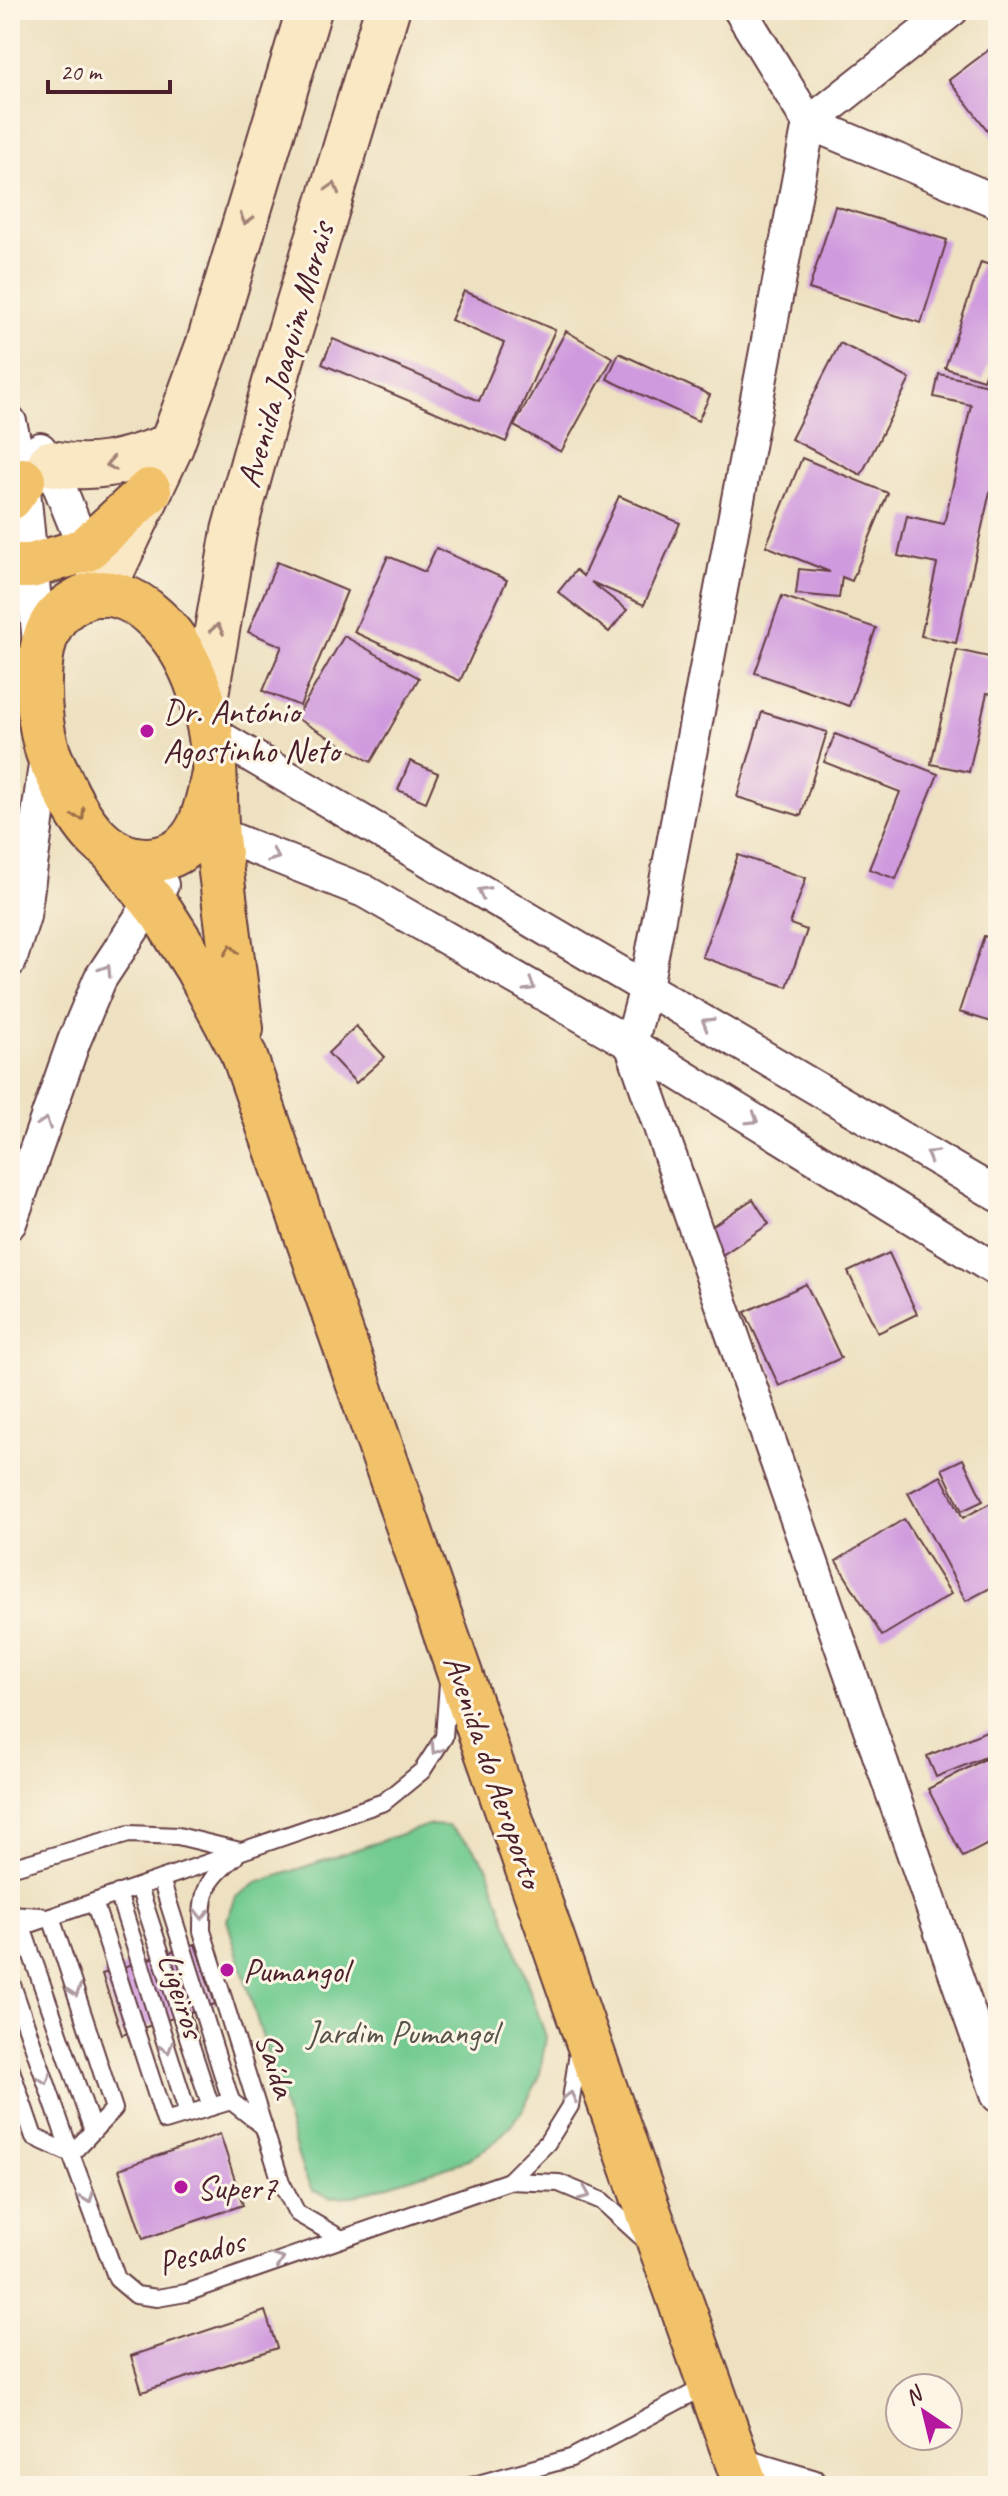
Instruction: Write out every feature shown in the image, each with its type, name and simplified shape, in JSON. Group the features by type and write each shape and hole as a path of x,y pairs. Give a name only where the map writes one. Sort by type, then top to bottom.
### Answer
{"main road":[{"path":"21,574 85,550 149,491"},
{"path":"21,574 89,597 123,596 142,605 160,622 193,674 207,718 213,778 202,835 244,1055"},
{"path":"89,597 66,608 52,622 40,660 40,701 47,750 82,821 113,852 152,900 197,968 244,1055"},
{"path":"10,719 47,750"},
{"path":"113,852 130,860 150,861 171,856 202,835"},
{"name":"Avenida do Aeroporto","path":"244,1055 742,2475"}],"street":[{"path":"89,597 171,446 209,343 309,10"},
{"name":"Avenida Joaquim Morais","path":"207,718 234,531 279,368 387,10"},
{"path":"740,10 809,123 998,202"},
{"path":"952,10 809,123 646,987 631,1044 998,2096"},
{"path":"10,404 28,481 21,574 40,660"},
{"path":"10,422 28,481 85,550 89,597"},
{"path":"28,481 77,468 115,465 171,446"},
{"path":"207,718 646,987 998,1195"},
{"path":"10,961 47,750"},
{"path":"10,1223 74,1041 100,979 152,900 202,835 364,891 631,1044 998,1271"},
{"path":"742,2475 812,2486"}],"lane":[{"path":"93,2131 16,1929 384,1802 422,1771 444,1737 450,1645"},
{"path":"10,1868 129,1834 178,1836 241,1852"},
{"name":"Saída","path":"241,1852 220,1869 202,1894 202,1931 281,2182 297,2213 340,2238"},
{"name":"Ligeiros","path":"161,1879 231,2101"},
{"name":"Ligeiros","path":"139,1887 211,2107"},
{"name":"Ligeiros","path":"94,1902 165,2121 188,2114 118,1893"},
{"path":"10,1914 51,1917"},
{"path":"10,2067 34,2137 71,2154 114,2109 51,1917"},
{"name":"Pesados","path":"10,1979 117,2279 136,2295 157,2298 186,2293 509,2181"},
{"path":"509,2181 547,2143 570,2106 583,2027"},
{"path":"188,2114 231,2101 264,2127"},
{"path":"509,2181 559,2183 602,2201 664,2257"},
{"path":"471,2486 571,2458 710,2385"}],"green space":[{"name":"Jardim Pumangol","path":"428,1825 448,1826 471,1845 488,1868 546,2037 539,2078 521,2113 497,2140 468,2160 354,2196 330,2197 312,2190 303,2172 227,1920 236,1897 257,1883"}],"building":[{"path":"998,43 998,144 949,80"},
{"path":"835,206 947,240 921,323 809,289"},
{"path":"981,262 998,268 998,336 983,380 945,368"},
{"path":"464,291 555,330 506,442 322,364 333,339 479,401 504,343 451,320"},
{"path":"566,331 613,358 561,452 514,426"},
{"path":"840,343 910,379 861,475 791,439"},
{"path":"619,353 710,395 698,421 607,379"},
{"path":"939,374 998,387 998,456 956,643 921,636 937,564 898,556 907,516 944,524 971,405 934,397"},
{"path":"802,458 888,493 852,581 842,577 839,598 796,594 799,569 830,572 766,546"},
{"path":"619,496 680,523 644,605 591,582 627,610 609,632 558,592 576,570 583,576"},
{"path":"436,548 507,580 460,681 354,632 388,556 425,572"},
{"path":"277,562 347,591 300,706 263,691 282,646 248,632"},
{"path":"782,596 876,628 849,706 755,673"},
{"path":"344,636 419,678 371,762 296,718"},
{"path":"957,650 998,659 998,695 987,693 969,772 931,764"},
{"path":"762,712 827,732 801,816 737,797"},
{"path":"835,734 938,774 896,879 869,869 900,792 824,762"},
{"path":"410,761 438,773 426,802 398,790"},
{"path":"738,855 806,878 790,924 807,930 787,987 702,957"},
{"path":"984,936 998,940 998,1024 959,1012"},
{"path":"356,1026 385,1057 356,1083 328,1053"},
{"path":"753,1199 769,1224 716,1259 700,1234"},
{"path":"889,1253 917,1314 878,1333 848,1272"},
{"path":"806,1284 841,1358 779,1386 745,1312"},
{"path":"963,1459 983,1501 962,1511 942,1469"},
{"path":"941,1476 963,1518 998,1499 998,1584 966,1601 908,1493"},
{"path":"904,1519 951,1594 882,1636 836,1561"},
{"path":"998,1726 998,1752 936,1777 927,1756"},
{"path":"998,1752 998,1839 963,1857 928,1789"},
{"path":"195,1944 215,2004 122,2035 102,1974"},
{"name":"Super7","path":"220,2134 243,2205 143,2239 119,2169"},
{"path":"265,2311 277,2348 142,2392 131,2356"}],"place":[{"name":"Dr. António Agostinho Neto","path":"147,731"},
{"name":"Pumangol","path":"227,1970"},
{"name":"Super7","path":"181,2187"}]}
